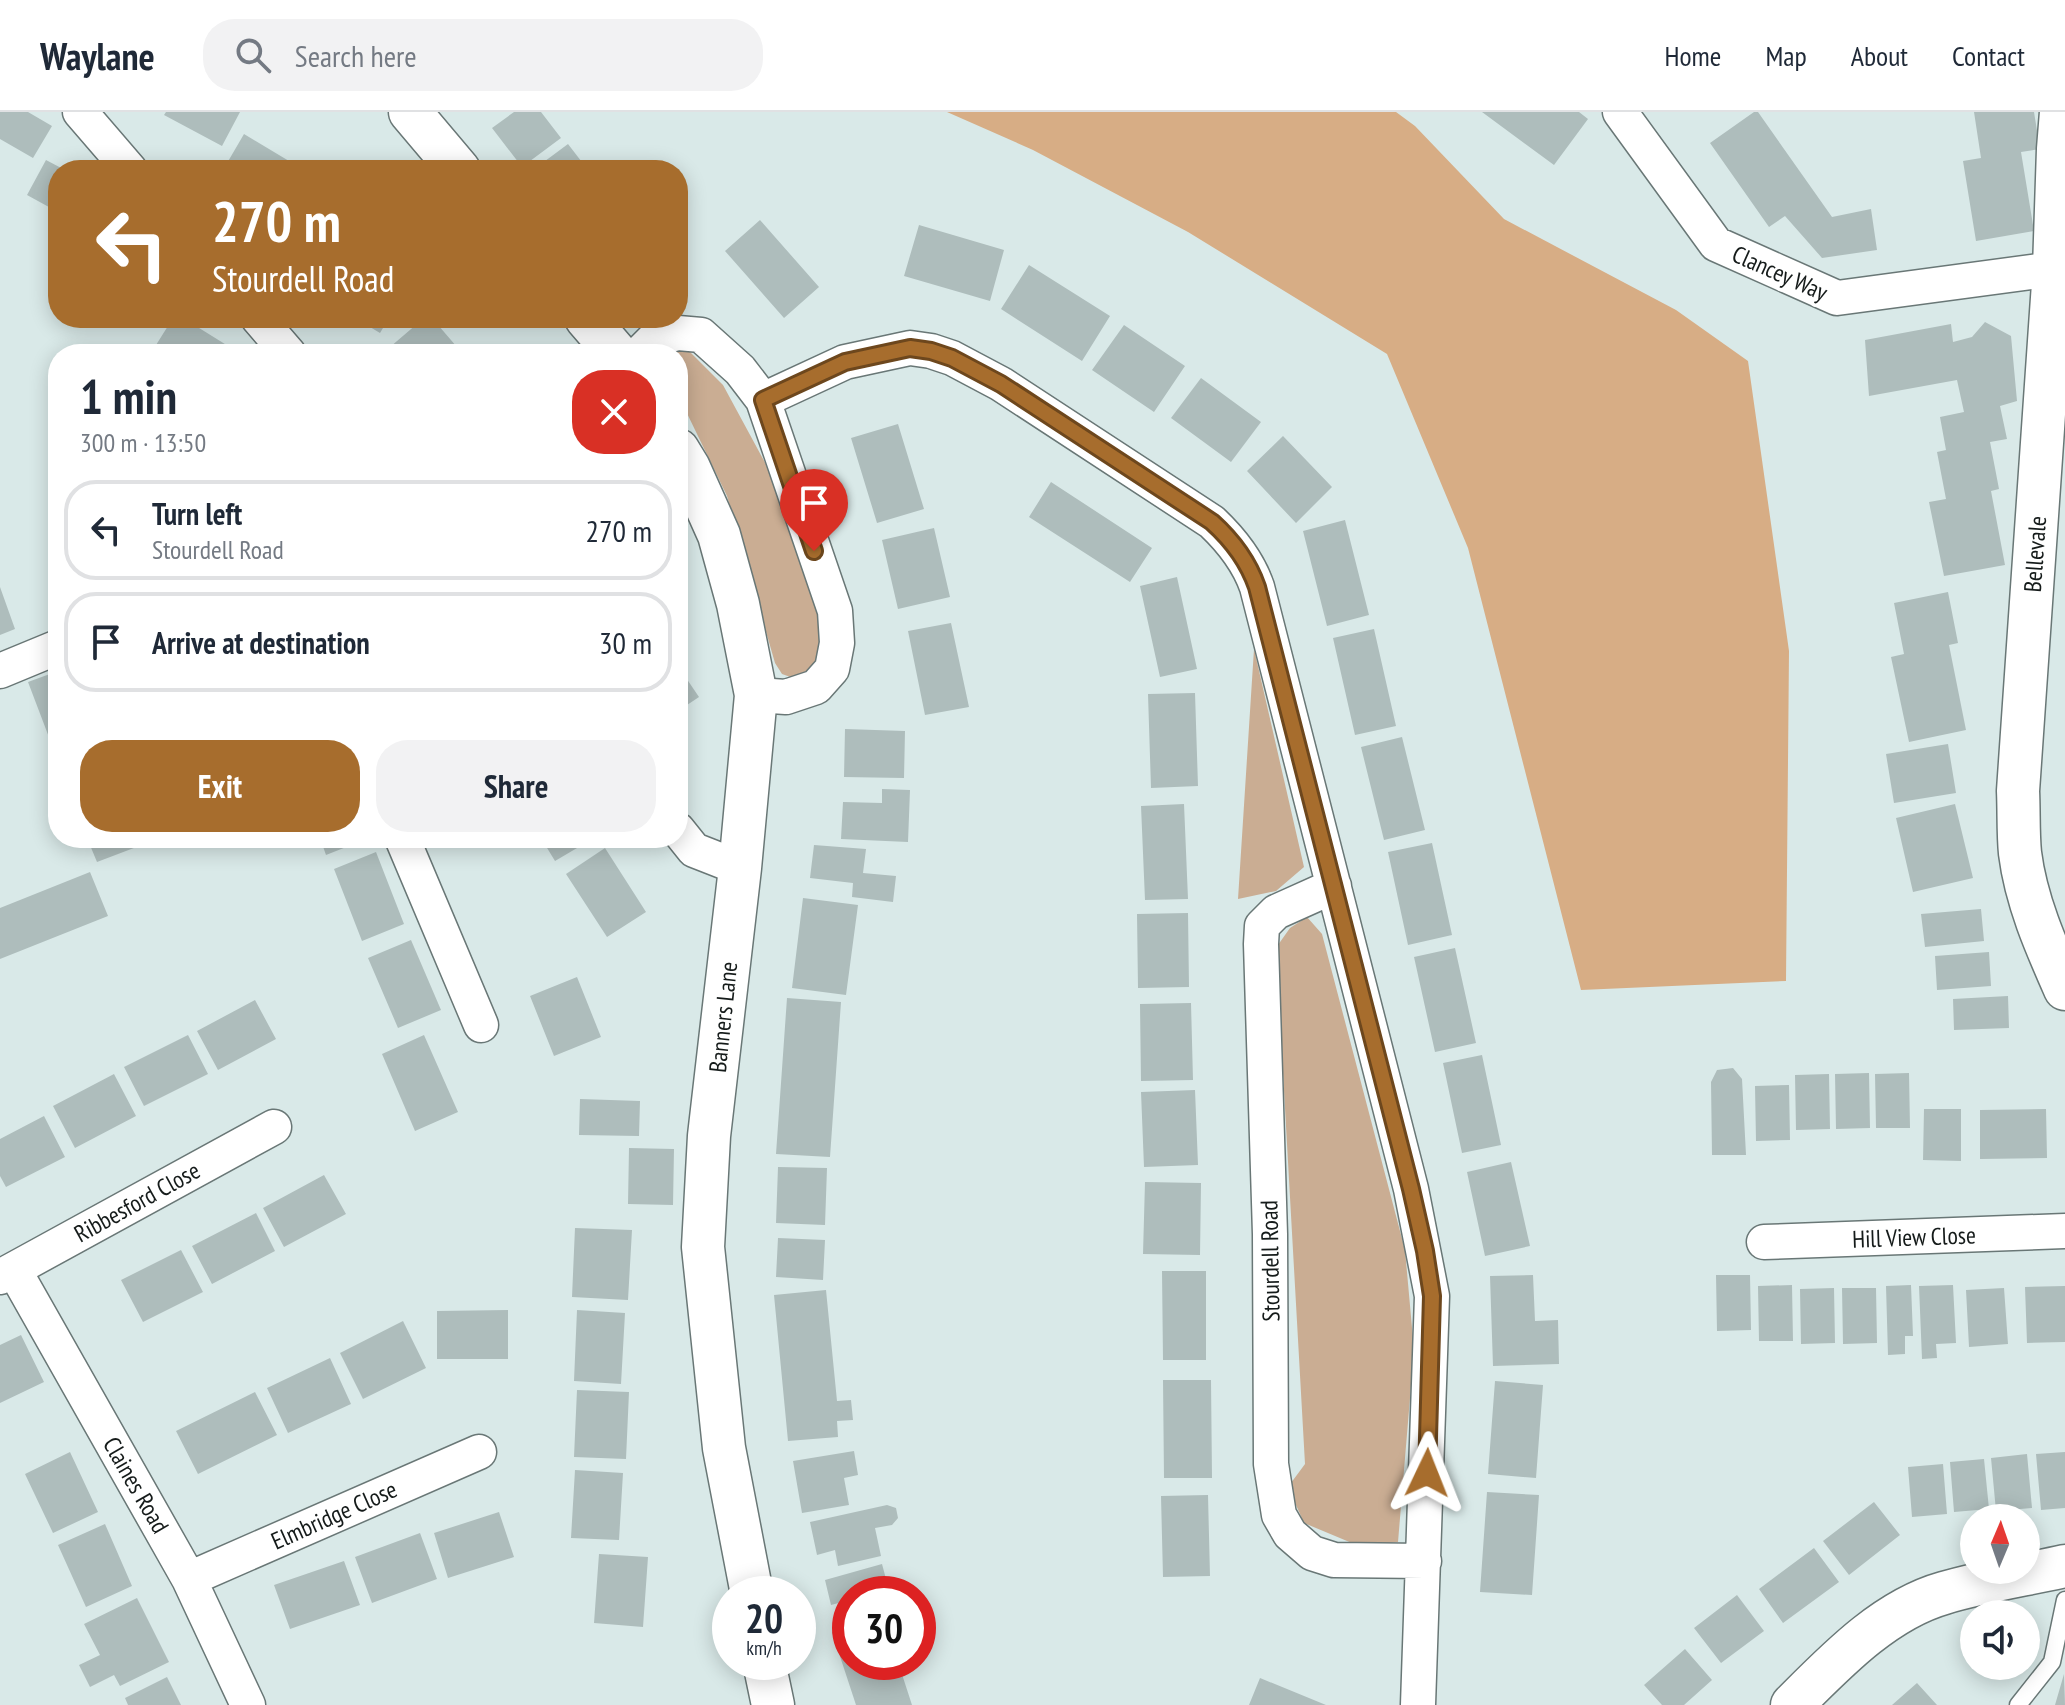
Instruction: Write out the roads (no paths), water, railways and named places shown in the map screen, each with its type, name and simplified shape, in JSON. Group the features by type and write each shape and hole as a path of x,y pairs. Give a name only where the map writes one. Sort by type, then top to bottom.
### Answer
{"street":[{"path":"80,112 121,160"},
{"path":"410,112 451,160"},
{"name":"Clancey Way","path":"1620,112 1716,244 1837,298 2054,269"},
{"name":"Bellevale","path":"2061,112 2054,269 2018,791 2020,852 2026,887 2065,989"},
{"path":"267,328 280,344"},
{"path":"595,328 608,344"},
{"path":"649,344 678,333 701,335 740,370 763,400 835,611 837,643 832,669 816,687 786,697 756,695"},
{"path":"763,400 845,362 910,348 952,358 1001,384 1212,522 1250,567 1411,1189 1432,1296 1418,1705"},
{"name":"Banners Lane","path":"688,466 719,535 738,604 756,695 740,868 709,1136 703,1247 724,1448 749,1576"},
{"path":"0,671 48,651"},
{"path":"688,842 694,850 740,868"},
{"path":"406,848 481,1025"},
{"name":"Stourdell Road","path":"1334,886 1276,912 1262,926 1270,1234 1271,1464 1279,1515 1290,1534 1312,1553 1334,1560 1424,1561"},
{"name":"Ribbesford Close","path":"7,1274 274,1127"},
{"name":"Hill View Close","path":"1764,1242 2065,1231"},
{"name":"Claines Road","path":"7,1274 189,1579 248,1705"},
{"name":"Elmbridge Close","path":"189,1579 479,1452"},
{"path":"1792,1705 1850,1648 1904,1610 1942,1593 2065,1566"},
{"path":"768,1680 773,1705"}],"lane":[{"path":"2018,1705 2052,1662 2065,1600"}]}
